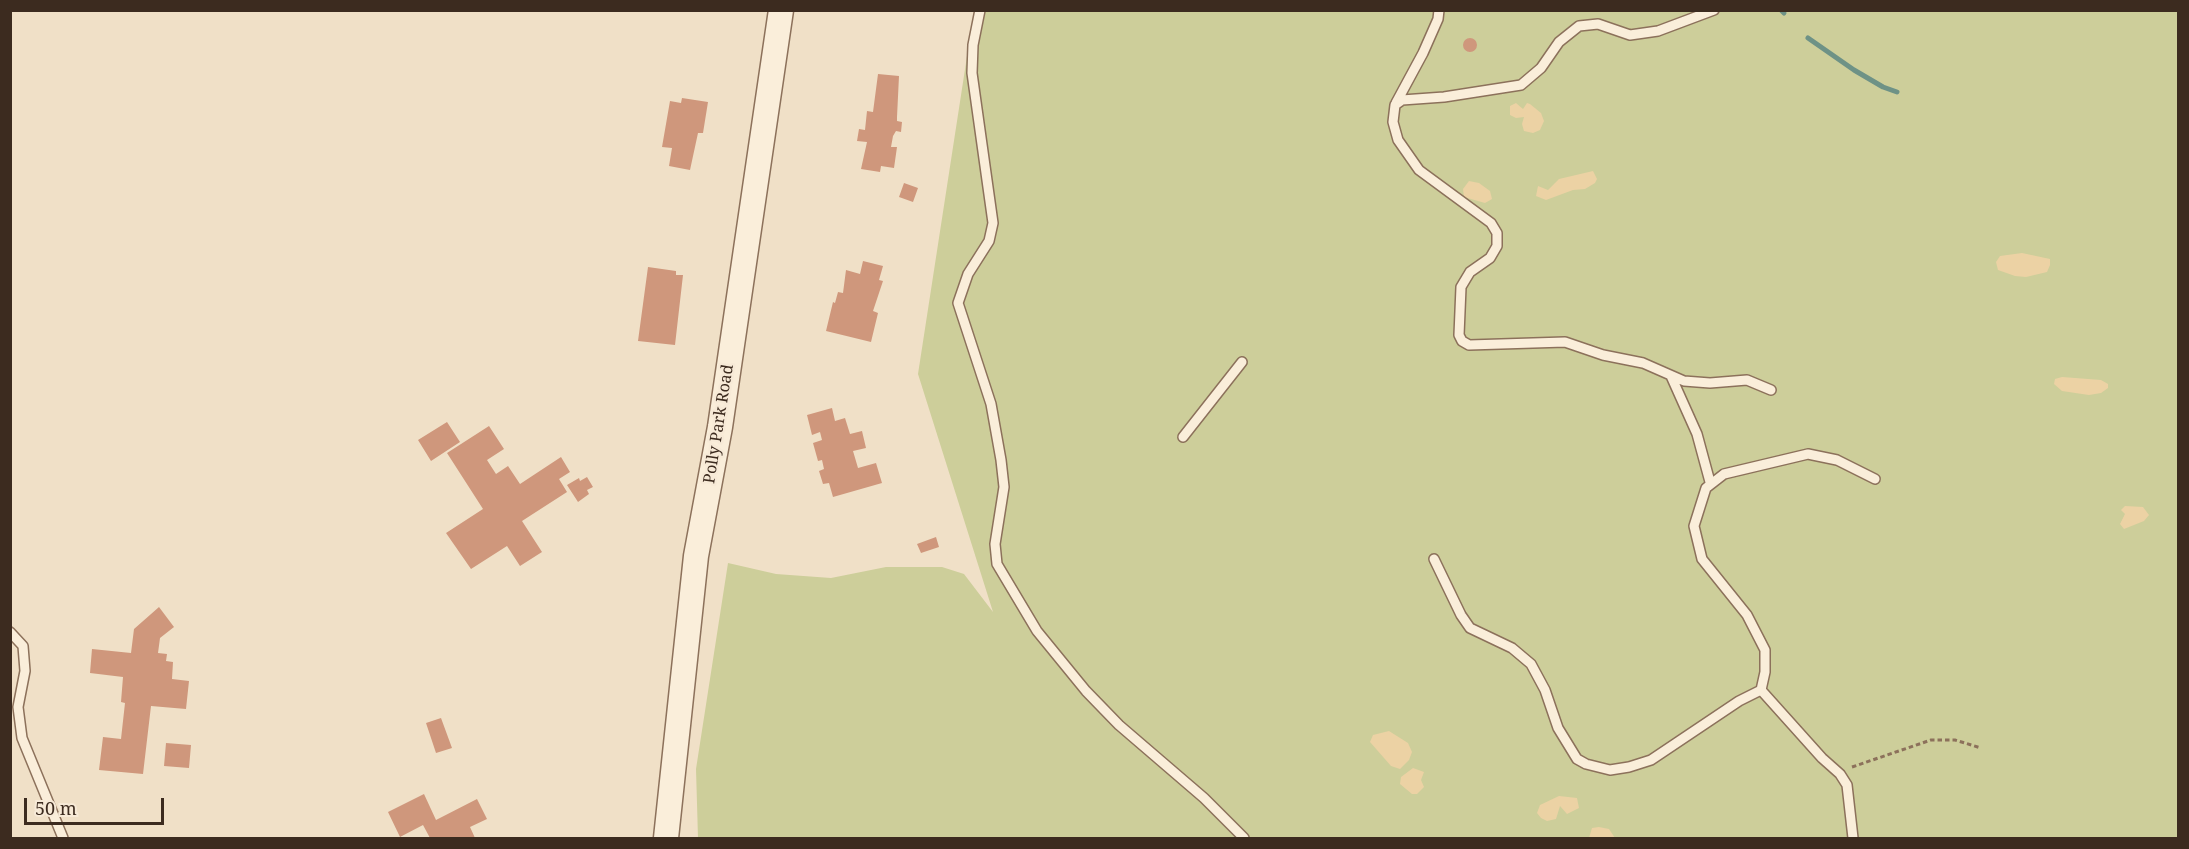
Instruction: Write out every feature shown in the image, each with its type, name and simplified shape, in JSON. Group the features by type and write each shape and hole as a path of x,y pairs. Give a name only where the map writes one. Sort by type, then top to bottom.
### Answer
{"street":[{"name":"Polly Park Road","path":"666,838 696,556 720,427 781,10"}],"lane":[{"path":"980,10 973,45 972,73 993,223 989,241 968,274 958,303 991,404 1001,460 1004,487 995,544 997,564 1037,631 1086,691 1119,725 1204,798 1244,838"},
{"path":"1439,10 1438,20 1423,53 1395,105 1394,131 1407,156 1433,181 1491,223 1497,233 1497,246 1490,258 1470,273 1461,287 1459,335 1462,341 1469,345 1565,342 1603,355 1643,363 1671,376 1700,383 1747,380 1771,390"},
{"path":"1395,105 1402,100 1444,97 1521,85 1541,68 1559,42 1579,26 1598,24 1630,35 1658,31 1714,10"},
{"path":"1183,437 1242,362"},
{"path":"1671,376 1697,435 1710,482"},
{"path":"1761,690 1765,672 1765,650 1759,636 1698,550 1694,526 1702,495 1710,482 1724,474 1808,454 1838,460 1875,479"},
{"path":"1434,559 1461,615 1470,628 1512,648 1539,675 1558,728 1576,759 1586,764 1610,770 1651,760 1739,701 1761,690"},
{"path":"10,632 23,645 25,671 18,707 22,738 63,838"},
{"path":"1761,690 1844,779 1850,799 1853,838"}],"path":[{"path":"1848,769 1931,740 1955,740 1981,748"}],"green space":[{"path":"974,11 2178,11 2178,838 698,838 696,769 728,563 776,574 831,578 886,567 942,567 964,574 993,612 918,374"}],"sand":[{"path":"1516,103 1523,109 1527,103 1530,104 1541,113 1544,121 1540,130 1533,133 1524,131 1522,124 1524,117 1516,118 1510,115 1510,106"},
{"path":"1593,171 1597,179 1585,189 1573,190 1546,200 1536,196 1538,186 1548,190 1559,179"},
{"path":"1469,181 1479,183 1490,191 1492,199 1485,203 1464,197 1463,189"},
{"path":"2022,253 2050,259 2047,272 2026,277 1998,270 1996,262 2000,256"},
{"path":"2062,377 2101,380 2108,384 2108,388 2101,393 2089,395 2062,391 2054,384 2055,379"},
{"path":"2125,506 2143,507 2149,515 2144,521 2124,529 2120,524 2125,514 2121,510"},
{"path":"1389,731 1408,743 1412,752 1409,760 1400,769 1391,766 1370,742 1373,735"},
{"path":"1413,768 1424,772 1421,780 1424,787 1417,794 1412,794 1400,784 1401,777"},
{"path":"1559,796 1577,798 1579,808 1567,814 1560,806 1556,819 1547,821 1541,818 1537,813 1540,805"},
{"path":"1592,828 1609,829 1615,838 1589,838"}],"building":[{"path":"1467,38 1473,38 1477,45 1473,52 1467,52 1463,48 1463,42"},
{"path":"878,74 899,76 897,121 902,122 901,132 896,131 891,147 897,147 894,168 881,166 880,172 861,169 867,142 857,141 859,129 865,130 867,111 873,112"},
{"path":"682,98 708,102 703,133 698,133 690,170 669,166 672,148 662,147 670,101 681,103"},
{"path":"904,183 918,188 913,202 899,197"},
{"path":"863,261 883,266 879,280 883,281 873,311 878,313 871,342 826,331 833,302 835,303 838,292 843,293 846,270 860,274"},
{"path":"648,267 676,271 676,275 683,275 675,345 638,341"},
{"path":"832,408 835,421 845,418 850,434 862,431 866,448 853,451 858,468 876,463 882,483 833,497 829,483 823,484 819,471 824,469 822,460 818,461 813,443 822,440 820,432 812,435 807,415"},
{"path":"447,422 460,442 431,461 418,440"},
{"path":"489,426 504,449 487,460 496,474 508,466 520,484 561,457 570,472 559,479 567,492 522,521 542,552 520,566 507,546 471,569 446,533 483,509 447,453"},
{"path":"587,477 593,487 587,490 589,494 578,502 567,485 579,478 580,481"},
{"path":"936,537 939,547 921,553 917,544"},
{"path":"159,607 174,627 160,638 158,653 167,654 166,661 173,662 172,679 189,681 186,709 151,706 143,774 99,770 103,737 121,739 125,703 121,702 123,677 90,673 92,649 131,653 134,629"},
{"path":"441,718 452,748 436,753 426,723"},
{"path":"166,743 191,745 189,768 164,766"},
{"path":"424,794 436,820 477,799 487,819 470,827 475,838 430,838 423,825 400,837 388,812"}],"waterway":[{"path":"1781,10 1784,13"},
{"path":"1808,38 1854,70 1883,87 1897,92"}]}
